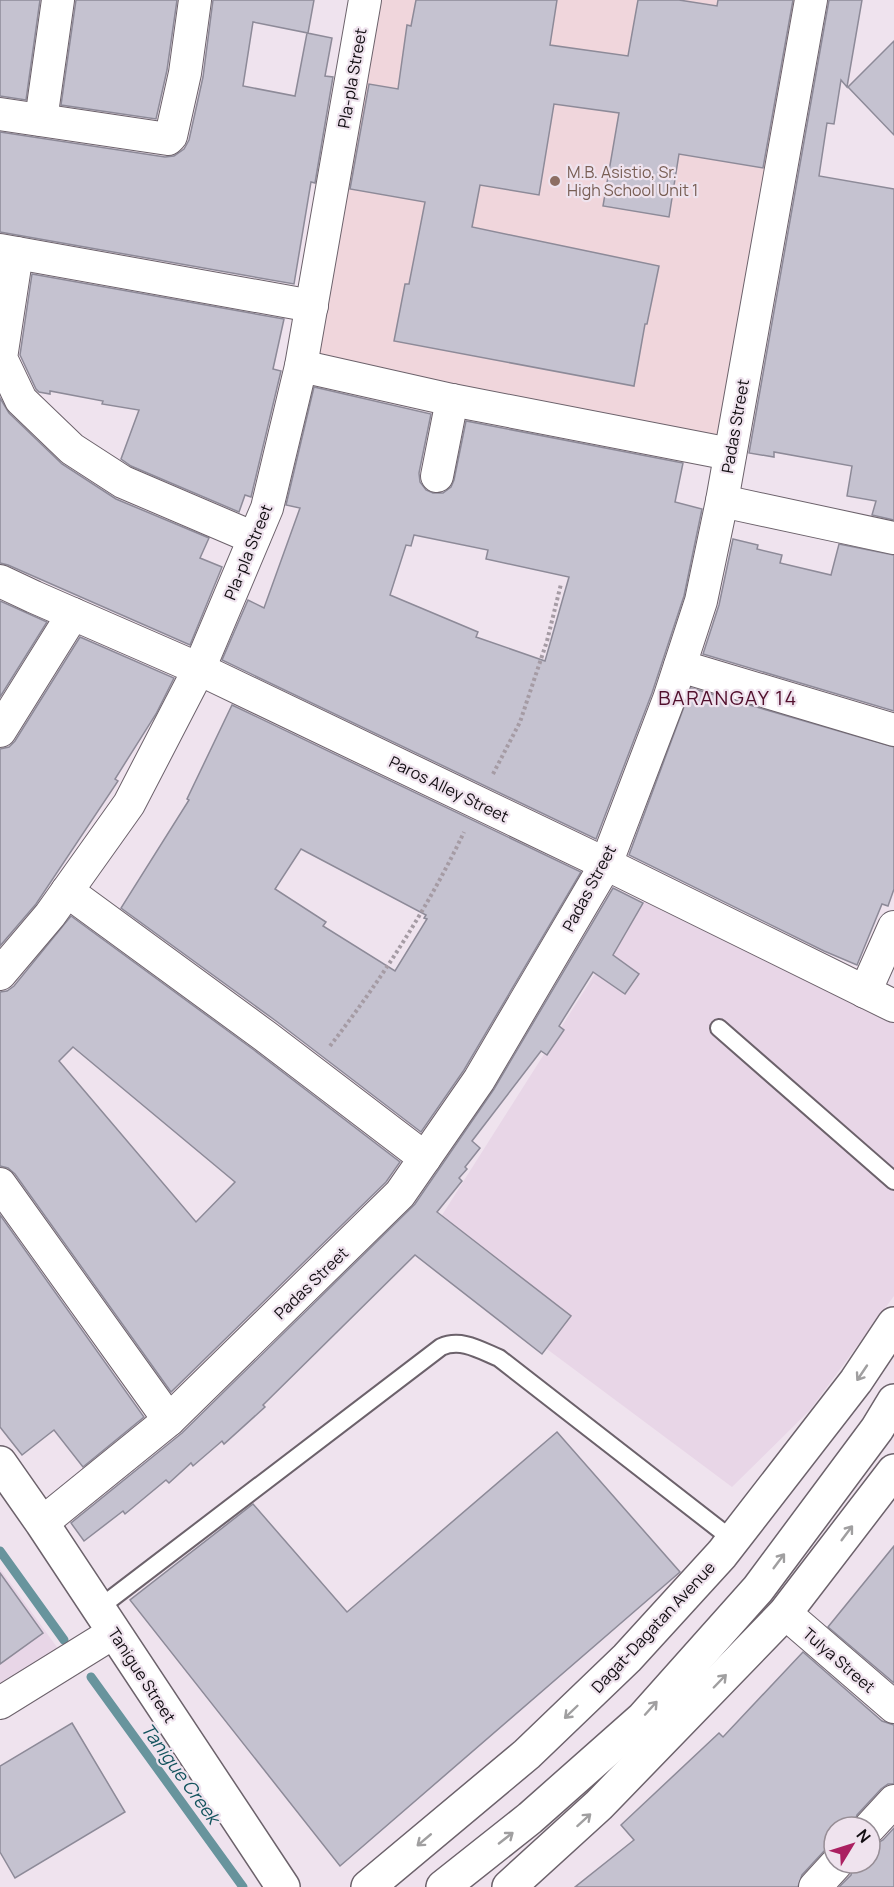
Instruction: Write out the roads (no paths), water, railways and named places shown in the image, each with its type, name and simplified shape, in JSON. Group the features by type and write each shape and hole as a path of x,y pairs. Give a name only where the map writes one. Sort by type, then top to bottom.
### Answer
{"main road":[{"name":"Dagat-Dagatan Avenue","path":"368,1887 527,1754 627,1658 733,1540 856,1382 894,1324"},
{"path":"443,1887 530,1818 643,1718 758,1588 877,1430 894,1401"},
{"name":"Tanigue Street","path":"0,1463 283,1886"},
{"path":"509,1887 599,1805 785,1613 894,1471"}],"street":[{"path":"41,120 58,0"},
{"path":"0,114 168,139 171,136 181,98 195,0"},
{"name":"Pla-pla Street","path":"0,974 50,915 129,804 199,669 267,508 301,366 365,0"},
{"name":"Padas Street","path":"42,1523 169,1420 400,1194 478,1080 606,864 680,666 700,601 722,501 811,0"},
{"path":"254,538 123,482 72,449 21,400 0,358 9,251 312,306"},
{"path":"301,366 452,400 730,454"},
{"path":"437,476 452,400"},
{"path":"722,501 894,538"},
{"name":"Paros Alley Street","path":"0,581 199,669 606,864 894,1006"},
{"path":"0,731 73,614"},
{"path":"680,666 894,730"},
{"path":"67,891 425,1158"},
{"path":"865,992 894,927"},
{"path":"0,1184 169,1420"},
{"name":"Tulya Street","path":"785,1613 894,1707"},
{"path":"0,1703 106,1620"},
{"path":"881,1815 894,1801"},
{"path":"815,1887 826,1875"}],"lane":[{"path":"719,1028 894,1181"},
{"path":"106,1620 441,1347 451,1342 470,1345 499,1358 733,1540"}],"waterway":[{"name":"Tanigue Creek","path":"0,1551 64,1640"},
{"name":"Tanigue Creek","path":"91,1677 243,1887"}],"place":[{"name":"M.B. Asistio, Sr. High School Unit 1","path":"555,181"}],"district":[{"name":"BARANGAY 14","path":"728,697"}]}
